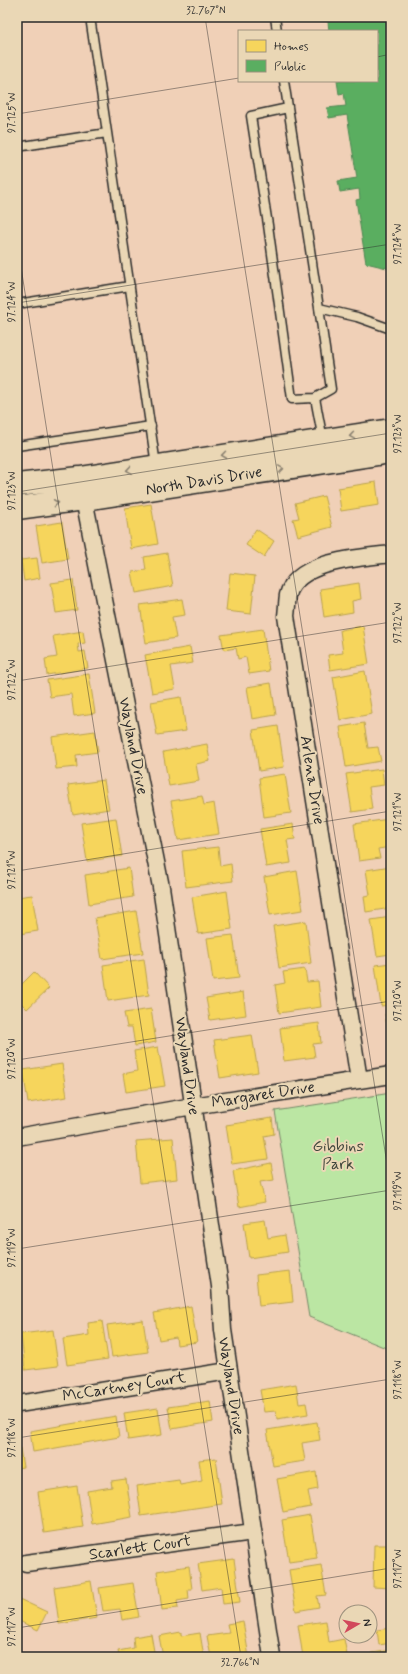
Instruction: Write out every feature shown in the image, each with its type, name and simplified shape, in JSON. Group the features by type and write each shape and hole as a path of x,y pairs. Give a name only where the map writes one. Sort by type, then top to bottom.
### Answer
{"street":[{"name":"North Davis Drive","path":"17,485 80,478 156,465 391,430"},
{"name":"North Davis Drive","path":"17,508 391,452"},
{"name":"Wayland Drive","path":"80,478 161,887 220,1286 223,1330 272,1657"},
{"name":"Arlena Drive","path":"359,1080 286,616 288,594 300,576 314,568 331,563 391,554"},
{"name":"Margaret Drive","path":"17,1137 193,1106 391,1075"},
{"name":"McCartney Court","path":"18,1404 229,1371"},
{"name":"Scarlett Court","path":"26,1563 253,1532"}],"lane":[{"path":"90,17 156,465"},
{"path":"275,17 277,30"},
{"path":"284,82 331,388 314,398 292,399 251,116 288,108"},
{"path":"17,147 107,133"},
{"path":"17,304 130,286"},
{"path":"319,308 357,317 391,329"},
{"path":"314,398 323,441"},
{"path":"17,446 151,426"}],"green space":[{"name":"Gibbins Park","path":"391,1093 391,1350 309,1317 275,1111"}],"building: Homes":[{"path":"376,482 379,505 341,511 338,488"},
{"path":"324,496 332,527 298,536 293,519 299,518 295,503"},
{"path":"151,504 158,544 131,549 125,508"},
{"path":"62,522 68,559 42,563 36,526"},
{"path":"256,529 274,541 264,557 246,545"},
{"path":"167,553 173,586 136,593 132,572 146,570 144,557"},
{"path":"37,558 40,578 24,581 21,560"},
{"path":"230,573 255,576 251,614 226,611"},
{"path":"73,580 77,610 56,613 51,583"},
{"path":"359,583 361,599 352,601 353,612 324,617 320,589"},
{"path":"182,599 185,615 172,617 176,638 146,643 140,605"},
{"path":"363,626 369,664 330,670 328,655 343,653 340,630"},
{"path":"263,629 269,671 249,674 246,657 238,659 236,648 224,650 221,635"},
{"path":"83,631 85,643 78,644 79,652 85,651 88,668 47,675 45,659 57,657 53,636"},
{"path":"190,647 193,663 171,666 175,689 152,693 145,655"},
{"path":"365,671 372,714 340,720 333,677"},
{"path":"89,674 95,713 74,716 71,694 50,697 47,680"},
{"path":"271,683 276,715 252,719 247,687"},
{"path":"181,697 186,731 157,735 151,702"},
{"path":"364,723 368,748 378,747 381,761 346,767 340,727"},
{"path":"278,726 284,767 259,771 253,730"},
{"path":"95,731 98,752 76,755 77,767 56,769 52,737"},
{"path":"207,744 210,761 196,764 199,781 169,786 163,752"},
{"path":"382,769 384,785 369,787 372,809 352,812 346,774"},
{"path":"285,774 291,813 264,817 259,778"},
{"path":"104,780 109,809 73,815 68,785"},
{"path":"202,796 204,805 214,803 219,834 178,840 171,801"},
{"path":"116,818 122,856 87,861 81,823"},
{"path":"389,819 391,847 378,849 380,858 359,861 354,824"},
{"path":"293,824 295,839 287,840 291,863 266,867 260,829"},
{"path":"218,847 220,866 231,864 233,881 186,887 182,851"},
{"path":"391,866 391,908 366,912 364,896 370,895 366,870"},
{"path":"129,868 133,897 89,904 85,875"},
{"path":"297,871 303,910 270,915 264,877"},
{"path":"227,891 232,929 198,934 192,897"},
{"path":"32,895 38,931 19,934 17,922 17,897"},
{"path":"136,911 143,953 102,959 95,918"},
{"path":"391,917 391,954 377,956 371,920"},
{"path":"306,921 311,963 279,968 273,926"},
{"path":"233,935 239,978 213,981 207,938"},
{"path":"144,959 149,995 108,1001 103,965"},
{"path":"391,963 391,1005 381,1006 375,965"},
{"path":"305,969 307,982 318,981 321,1007 279,1013 275,985 285,983 283,972"},
{"path":"34,972 49,988 27,1009 17,999 17,989"},
{"path":"243,992 246,1015 210,1020 206,998"},
{"path":"151,1009 156,1042 135,1046 132,1027 127,1027 124,1013"},
{"path":"391,1013 391,1050 385,1014"},
{"path":"319,1023 321,1043 313,1044 315,1057 284,1061 280,1028"},
{"path":"252,1035 258,1072 220,1078 214,1040"},
{"path":"158,1047 165,1086 126,1092 123,1074 137,1071 134,1051"},
{"path":"62,1064 67,1097 28,1103 23,1070"},
{"path":"272,1118 274,1134 264,1136 268,1159 232,1164 226,1125"},
{"path":"173,1138 177,1179 140,1183 136,1141"},
{"path":"271,1163 274,1180 260,1182 265,1202 239,1207 233,1171"},
{"path":"265,1220 268,1238 285,1235 288,1252 249,1258 244,1223"},
{"path":"290,1271 293,1302 259,1306 256,1275"},
{"path":"191,1306 197,1342 177,1345 176,1337 159,1340 154,1313"},
{"path":"143,1320 148,1352 112,1357 107,1325"},
{"path":"102,1321 108,1359 67,1365 63,1339 89,1335 88,1323"},
{"path":"53,1330 58,1366 25,1370 21,1334"},
{"path":"296,1384 299,1404 306,1403 308,1414 277,1419 276,1411 264,1412 260,1390"},
{"path":"210,1401 213,1422 172,1429 168,1407"},
{"path":"158,1408 162,1435 128,1440 124,1413"},
{"path":"116,1416 119,1437 33,1452 30,1431"},
{"path":"317,1422 320,1440 302,1443 305,1461 273,1466 267,1430"},
{"path":"17,1442 19,1442 23,1467 17,1468"},
{"path":"216,1458 222,1504 141,1516 137,1486 179,1480 180,1485 202,1481 199,1460"},
{"path":"316,1472 318,1489 308,1491 311,1507 283,1512 277,1479"},
{"path":"126,1479 132,1517 92,1524 87,1491 112,1487 111,1481"},
{"path":"77,1486 83,1527 44,1533 38,1492"},
{"path":"310,1515 317,1558 289,1562 282,1520"},
{"path":"374,1545 391,1545 391,1588 373,1587"},
{"path":"234,1559 240,1602 223,1604 221,1587 202,1590 198,1564"},
{"path":"321,1565 326,1595 317,1596 319,1607 296,1611 289,1570"},
{"path":"189,1566 192,1589 188,1589 189,1599 177,1601 178,1608 162,1610 157,1571"},
{"path":"91,1581 97,1618 59,1624 54,1587"},
{"path":"133,1583 139,1617 122,1620 120,1609 103,1611 99,1588"},
{"path":"17,1598 47,1612 38,1630 17,1620"},
{"path":"391,1607 391,1628 387,1608"},
{"path":"243,1621 249,1657 211,1657 207,1636 229,1633 227,1624"},
{"path":"326,1621 329,1642 338,1640 338,1644 345,1644 347,1655 336,1657 303,1657 298,1625"},
{"path":"391,1628 391,1643 379,1645 378,1630"},
{"path":"181,1632 181,1636 200,1633 204,1657 163,1657 159,1636"},
{"path":"151,1634 155,1657 119,1657 118,1651 134,1648 133,1637"},
{"path":"391,1650 391,1657 372,1657 372,1653"}],"building: Public":[{"path":"337,17 391,17 391,269 366,263 356,200 360,199 359,189 340,192 338,181 357,178 347,115 329,118 327,108 346,106 344,93 339,94 337,82 378,82 378,30 329,30 328,22"}]}
